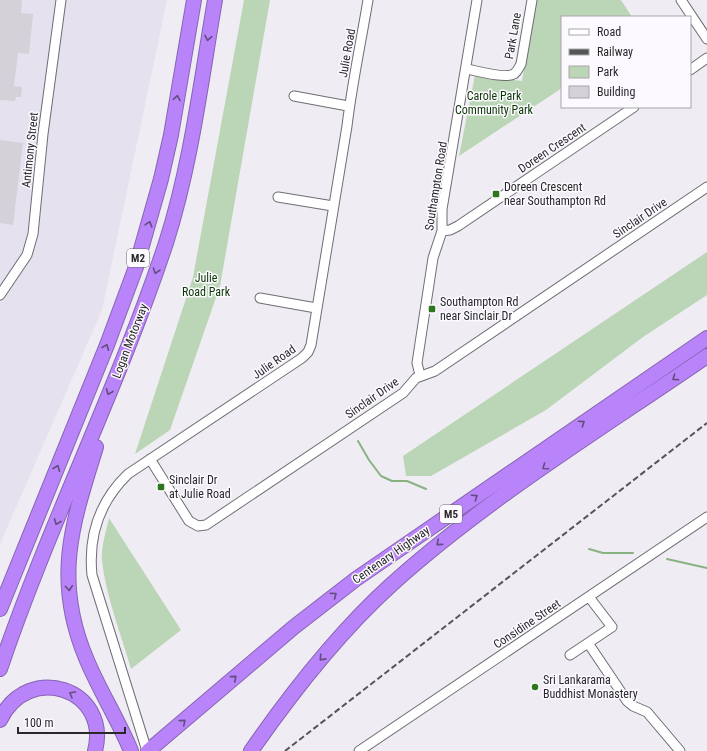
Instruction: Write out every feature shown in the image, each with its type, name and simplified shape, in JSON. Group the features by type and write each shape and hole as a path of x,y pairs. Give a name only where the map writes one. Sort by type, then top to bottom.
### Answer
{"highway":[{"name":"Logan Motorway","path":"0,609 122,308 146,234 171,135 194,0"},
{"name":"Logan Motorway","path":"0,669 144,305 174,212 190,140 215,0"},
{"name":"Centenary Highway","path":"147,751 162,740 294,627 356,579 707,338"},
{"name":"Centenary Highway","path":"251,751 271,722 317,663 367,608 421,559 480,512 707,356"},
{"path":"103,408 104,422 77,506 71,536 68,563 69,591 72,617 80,644 131,751"},
{"path":"0,589 12,563 21,557"},
{"path":"0,720 11,704 27,691 47,687 62,689 80,699 90,710 97,734 95,751"}],"street":[{"name":"Antimony Street","path":"0,295 27,255 33,234 43,134 61,0"},
{"name":"Julie Road","path":"147,751 112,644 92,575 91,550 93,534 104,504 114,488 128,474 302,358 311,345 347,126 348,106 354,84 368,0"},
{"name":"Southampton Road","path":"420,375 417,363 433,258 442,231 442,209 467,69 477,0"},
{"name":"Park Lane","path":"467,69 502,75 509,75 516,72 521,64 532,0"},
{"path":"681,0 707,38"},
{"path":"691,69 707,58"},
{"path":"294,96 348,106"},
{"name":"Doreen Crescent","path":"442,231 450,230 458,226 633,108"},
{"name":"Sinclair Drive","path":"150,460 189,521 195,525 203,526 403,393 420,375 435,371 707,187"},
{"path":"278,197 333,206"},
{"path":"260,298 316,308"},
{"name":"Considine Street","path":"359,751 707,517"},
{"path":"570,655 612,627 589,597"},
{"path":"588,643 630,704 647,712 680,751"}],"shaded area":[{"path":"0,0 167,0 102,310 0,544"}],"green space":[{"name":"Julie Road Park","path":"244,0 270,0 220,286 170,430 135,454 193,277"},
{"name":"Carole Park Community Park","path":"536,0 621,0 631,16 561,16 561,89 459,156 475,75 522,81"},
{"path":"707,252 707,295 643,337 546,410 431,476 406,476 403,456"},
{"path":"109,518 181,630 131,669 110,602 104,575 102,555"}],"building":[{"path":"0,0 22,0 21,13 33,14 29,54 18,53 14,86 22,87 21,97 16,97 15,101 0,100"},
{"path":"0,140 23,143 13,225 0,223"}],"waterway":[{"path":"358,441 369,460 381,476 392,481 407,481 426,489"},
{"path":"589,549 603,553 633,553"},
{"path":"667,559 707,568"}],"railway":[{"path":"285,751 707,423"}],"place":[{"name":"Doreen Crescent near Southampton Rd","path":"496,194"},
{"name":"Southampton Rd near Sinclair Dr","path":"432,309"},
{"name":"Sinclair Dr at Julie Road","path":"161,487"},
{"name":"Sri Lankarama Buddhist Monastery","path":"535,687"}]}
